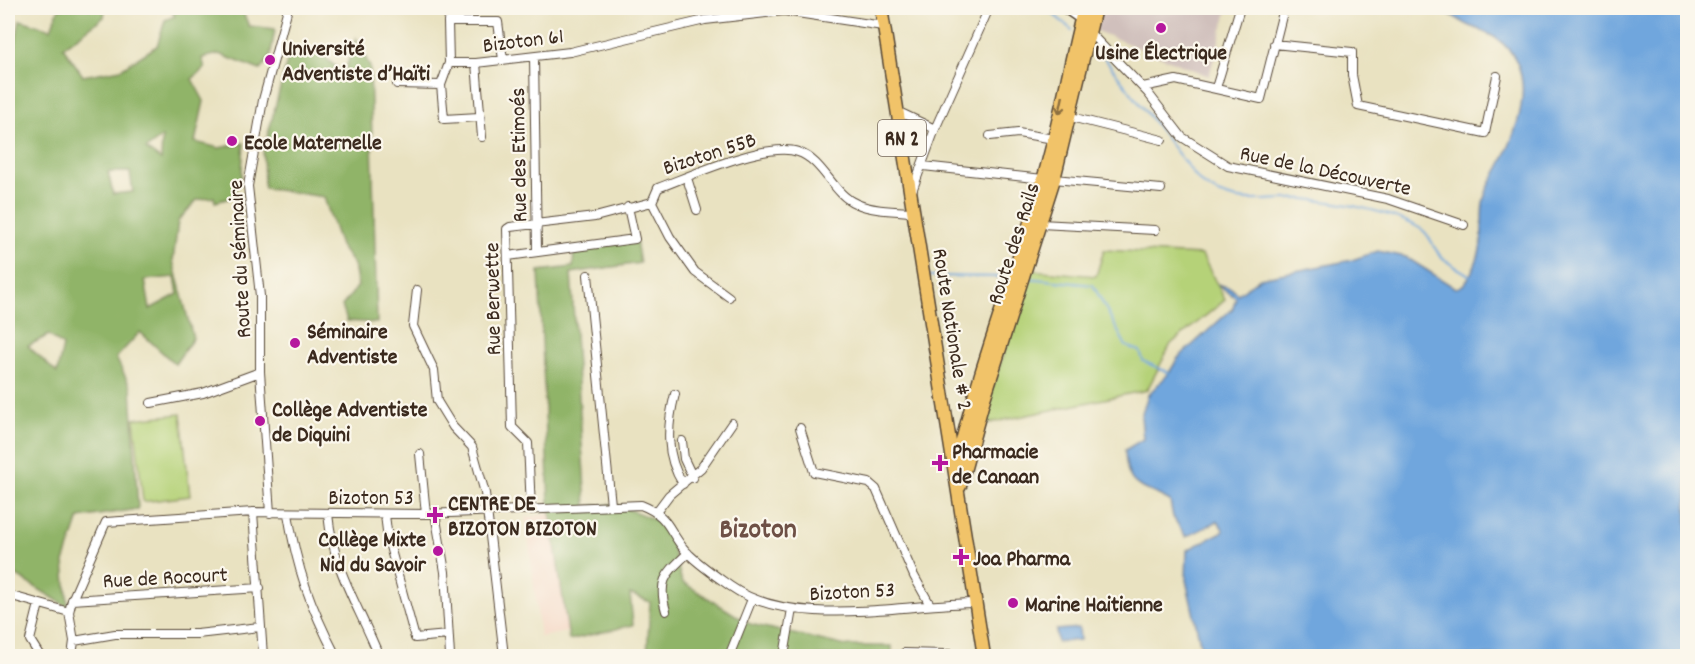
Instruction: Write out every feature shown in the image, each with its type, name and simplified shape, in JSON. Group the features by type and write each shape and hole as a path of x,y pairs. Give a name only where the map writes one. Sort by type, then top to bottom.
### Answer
{"main road":[{"name":"Route Nationale # 2","path":"881,8 944,406 956,466 984,656"},
{"name":"Route des Rails","path":"959,490 1021,269 1071,117 1083,21 1095,8"},
{"name":"Route des Rails","path":"1021,269 1040,224 1054,139 1079,49"},
{"name":"Route des Rails","path":"956,466 969,411 1015,289"},
{"path":"944,406 951,414 969,411"}],"street":[{"name":"Route du Séminaire","path":"270,513 260,372 260,296 248,186 263,100 288,8"},
{"path":"911,192 923,166 935,129 989,8"},
{"path":"1065,8 1083,21"},
{"path":"1216,88 1240,8"},
{"path":"1143,87 1176,80 1261,99 1284,8"},
{"name":"Bizoton 61","path":"449,63 476,63 570,52 705,20 784,11 883,26"},
{"path":"479,117 444,119 441,85 449,63 448,24 450,21 498,22 503,60"},
{"name":"Rue de la Découverte","path":"1083,21 1143,87 1182,137 1228,166 1388,199 1464,225"},
{"path":"1274,44 1352,52 1352,75 1358,106 1485,133 1497,76"},
{"name":"Rue des Etimoés","path":"534,57 537,252"},
{"path":"476,63 482,137"},
{"path":"397,84 441,85"},
{"path":"897,111 935,129"},
{"path":"1071,117 1162,140"},
{"path":"990,136 1018,133 1054,139"},
{"name":"Bizoton 55B","path":"729,297 695,272 670,237 652,202 656,189 751,154 791,150 801,152 854,203 914,212"},
{"path":"923,166 1161,189"},
{"path":"687,178 697,210"},
{"name":"Rue Berwette","path":"531,509 528,443 512,427 508,228 596,217 652,202"},
{"path":"508,256 635,239 628,207"},
{"path":"1040,224 1155,230"},
{"path":"588,275 611,506"},
{"path":"417,290 413,326 434,370 436,401 453,427 472,447 485,493 504,657"},
{"path":"151,404 203,393 260,372"},
{"path":"675,394 670,412 669,451 683,484"},
{"path":"657,511 663,501 693,478 732,423"},
{"path":"800,428 814,472 868,483 876,489 914,576 929,603"},
{"path":"682,441 684,459 693,478"},
{"path":"420,454 426,514"},
{"name":"Bizoton 53","path":"72,657 74,641 69,612 72,600 106,522 253,512 385,515 641,505 657,511 666,519 688,553 729,586 752,599 775,607 845,611 929,603 975,603"},
{"path":"253,512 263,657"},
{"path":"435,513 445,572 450,657"},
{"path":"288,514 296,560 315,615 336,656"},
{"path":"328,514 331,539 343,582 379,657"},
{"path":"385,515 388,539 415,638 448,635"},
{"path":"666,611 661,594 662,583 688,553"},
{"name":"Rue de Rocourt","path":"72,600 260,588"},
{"path":"8,600 12,596 24,598 69,612"},
{"path":"729,657 752,599"},
{"path":"39,604 30,640 40,657"},
{"path":"784,657 792,609"},
{"path":"74,641 115,634 197,634 260,627"},
{"path":"903,653 984,656"}],"shaded area":[{"path":"1096,8 1228,8 1209,76 1089,28"},
{"path":"576,509 592,627 540,637 526,518"}],"green space":[{"path":"59,8 105,8 104,17 63,47 83,76 121,69 157,46 165,20 175,16 170,8 241,8 249,26 275,29 270,58 260,70 219,54 202,58 205,68 192,79 204,101 195,142 219,148 244,143 241,182 230,198 215,202 214,197 197,200 178,221 173,261 193,338 175,364 140,332 116,358 131,388 138,509 79,518 64,562 68,607 9,571 8,573 8,62 12,58 20,20 51,29","holes":["162,137 161,160 146,149","108,172 130,172 133,192 113,194","175,277 178,294 150,309 145,280","49,335 63,346 57,373 28,346"]},
{"path":"356,38 370,67 377,323 347,321 342,306 358,286 354,265 340,246 324,197 264,188 263,153 290,50 321,54 344,74"},
{"path":"636,241 640,263 571,273 586,506 615,504 666,524 682,582 750,624 846,646 892,646 892,656 647,656 650,602 630,594 633,625 569,640 549,504 539,271 573,267 574,248"},
{"path":"1104,250 1202,255 1225,300 1171,344 1147,390 980,425 1031,270 1096,276"},
{"path":"181,414 190,496 143,502 134,419"}],"water":[{"path":"1435,8 1687,8 1687,656 1203,656 1186,580 1187,550 1224,531 1218,521 1186,537 1173,517 1170,501 1137,485 1129,473 1125,450 1143,439 1141,416 1148,395 1169,373 1178,358 1233,308 1236,298 1217,284 1231,288 1238,294 1260,278 1352,260 1378,251 1406,257 1455,288 1462,286 1468,279 1480,252 1484,197 1502,162 1517,123 1522,85 1519,67 1510,52 1496,38"},
{"path":"1079,628 1080,640 1057,642 1056,630"}],"waterway":[{"path":"1046,8 1072,30"},
{"path":"1093,43 1199,181 1212,190 1237,199 1305,199 1333,202 1380,212 1421,229 1443,258 1470,276"},
{"path":"928,276 1007,277"},
{"path":"1027,278 1093,285 1126,346 1140,351 1143,361 1169,373"}],"place":[{"name":"Usine Électrique","path":"1161,28"},
{"name":"Université Adventiste d’Haïti","path":"270,60"},
{"name":"Ecole Maternelle","path":"232,141"},
{"name":"Séminaire Adventiste","path":"295,343"},
{"name":"Collège Adventiste de Diquini","path":"260,421"},
{"name":"Pharmacie de Canaan","path":"940,463"},
{"name":"CENTRE DE BIZOTON BIZOTON","path":"435,515"},
{"name":"Collège Mixte Nid du Savoir","path":"438,551"},
{"name":"Joa Pharma","path":"961,557"},
{"name":"Marine Haitienne","path":"1013,603"}],"district":[{"name":"Bizoton","path":"758,527"}]}
